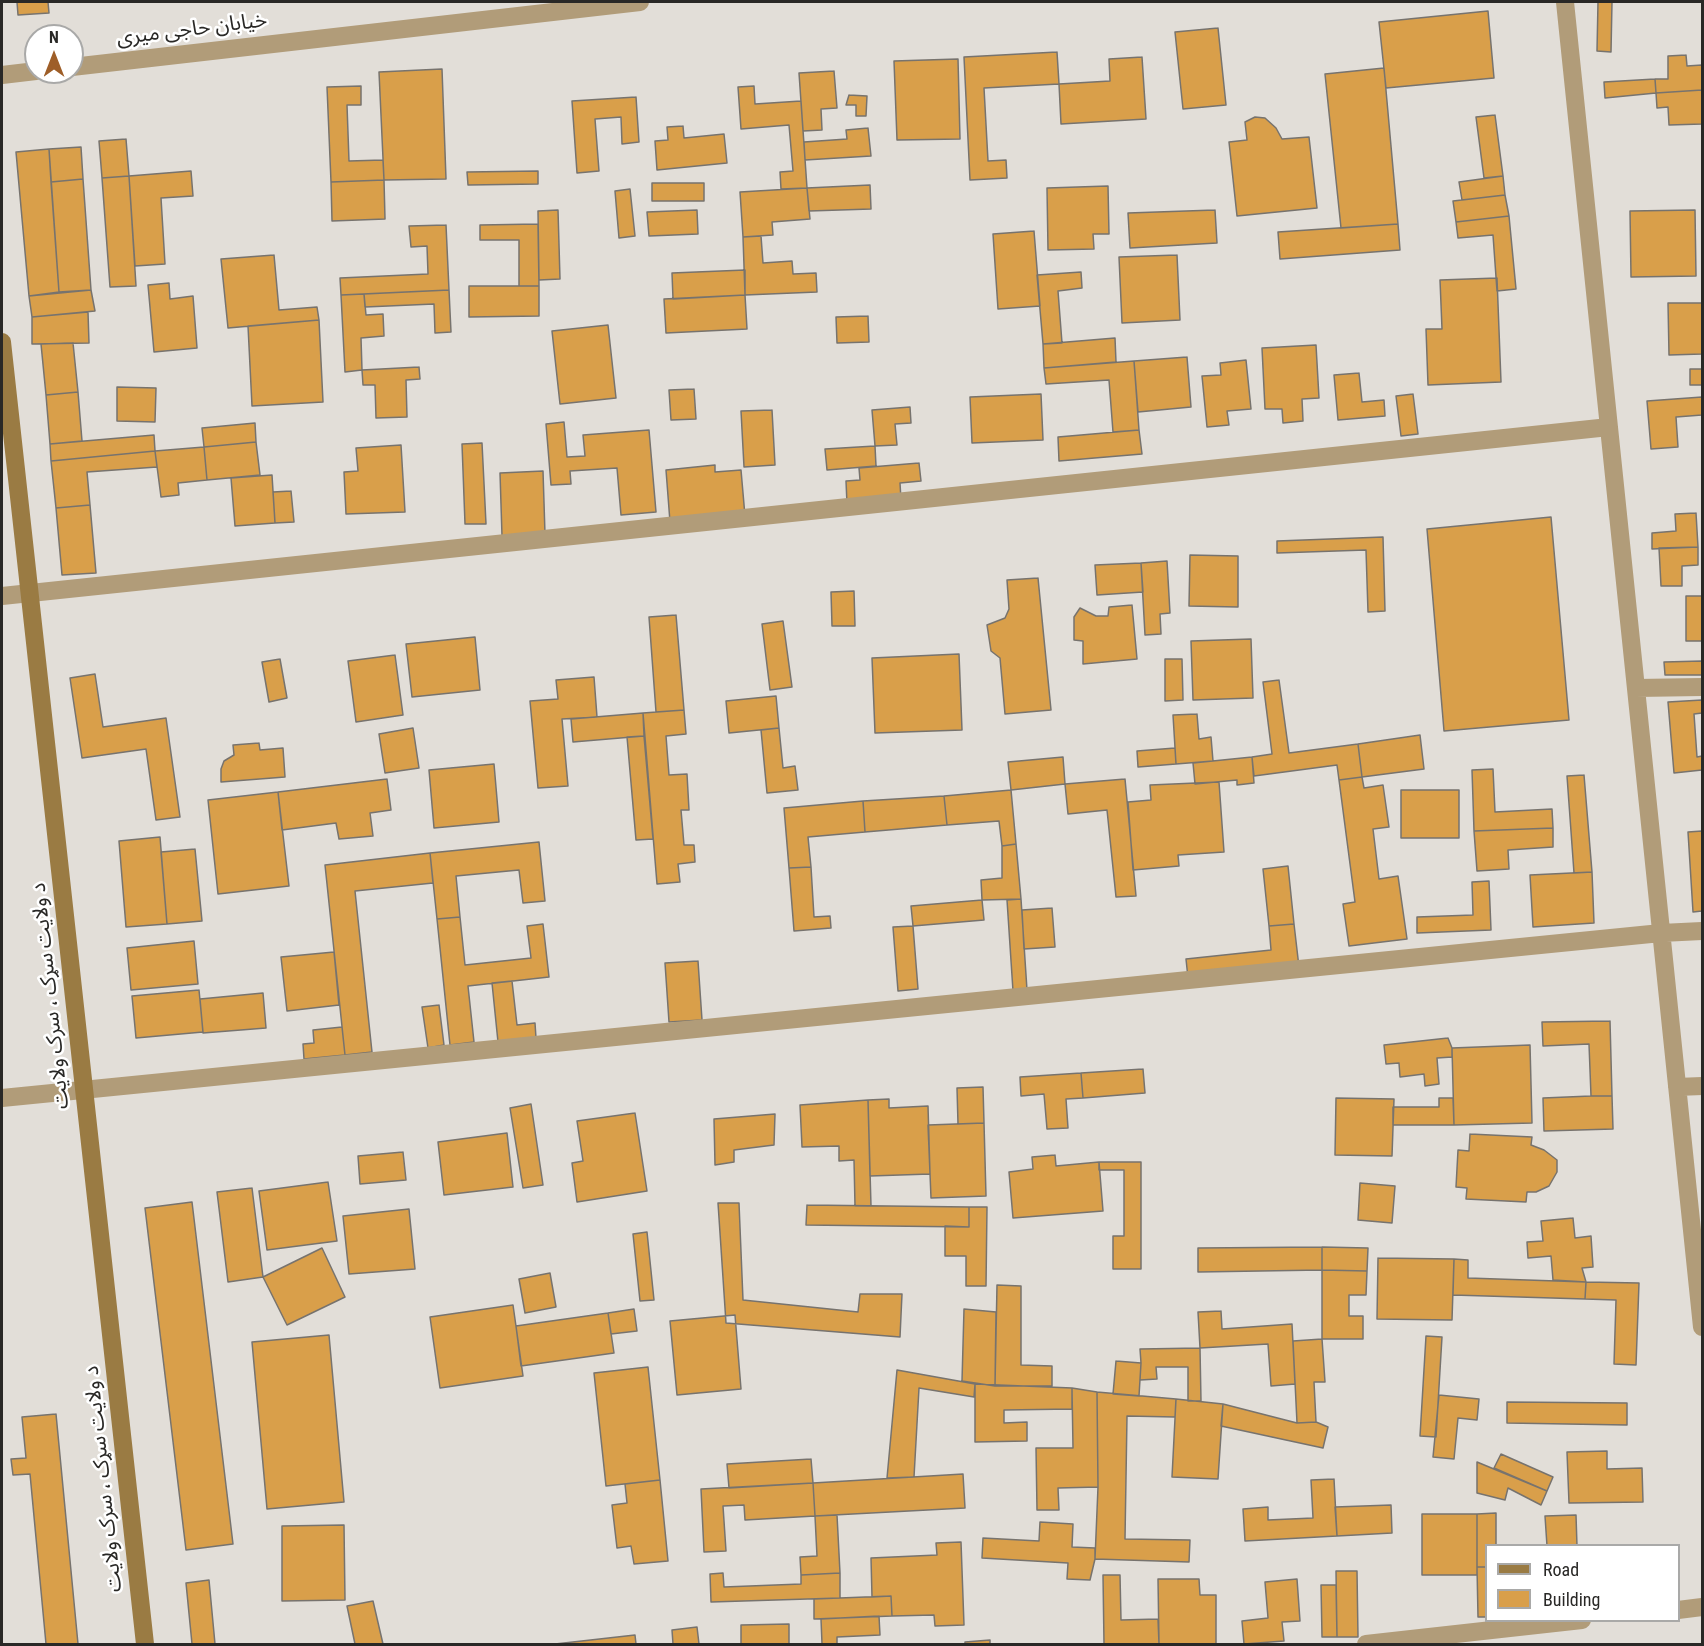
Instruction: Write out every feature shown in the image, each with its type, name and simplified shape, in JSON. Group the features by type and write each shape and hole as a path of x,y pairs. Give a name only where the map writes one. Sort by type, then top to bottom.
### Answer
{"main road":[{"name":"د ولایت سړک ، سرک ولایت","path":"2,342 145,1644"}],"street":[{"name":"خیابان حاجی میری","path":"84,66 639,2"},
{"path":"1565,2 1702,1327"},
{"path":"2,75 24,72"},
{"path":"2,596 1609,427"},
{"path":"1636,688 1702,687"},
{"path":"2,1098 1662,933 1702,931"},
{"path":"1677,1087 1702,1086"},
{"path":"1680,1610 1702,1607"},
{"path":"1366,1644 1564,1622"}],"building":[{"path":"17,2 48,2 49,13 18,15"},
{"path":"1598,2 1612,2 1611,52 1597,51"},
{"path":"1488,11 1494,78 1386,88 1379,22"},
{"path":"1218,28 1226,105 1183,109 1175,32"},
{"path":"1057,52 1059,84 984,88 988,161 1006,160 1007,178 970,180 964,57"},
{"path":"1686,55 1687,66 1702,65 1702,90 1656,93 1655,79 1668,79 1668,56"},
{"path":"1142,57 1146,119 1061,124 1059,84 1110,81 1109,59"},
{"path":"958,59 960,139 897,140 894,61"},
{"path":"1384,68 1398,224 1341,228 1325,74"},
{"path":"442,69 446,179 384,180 379,72"},
{"path":"834,71 837,108 821,109 822,130 803,131 799,73"},
{"path":"1655,79 1656,93 1605,98 1604,82"},
{"path":"361,86 361,105 347,105 349,161 383,160 384,180 331,182 327,87"},
{"path":"754,86 755,104 801,101 807,188 781,189 780,172 793,171 789,125 741,129 738,87"},
{"path":"1702,90 1702,124 1669,125 1668,107 1657,108 1656,93"},
{"path":"849,95 867,96 866,116 856,116 856,105 846,105"},
{"path":"636,97 639,142 622,144 621,117 595,119 599,171 577,173 572,101"},
{"path":"1495,115 1503,176 1484,178 1476,117"},
{"path":"1255,117 1265,118 1276,128 1282,139 1309,137 1317,208 1237,216 1229,142 1247,140 1245,122"},
{"path":"683,126 684,138 724,134 727,163 657,170 655,141 668,140 667,127"},
{"path":"868,128 871,156 805,160 804,142 847,139 846,130"},
{"path":"126,139 129,176 102,178 99,141"},
{"path":"81,147 83,179 51,182 49,149"},
{"path":"49,149 59,292 29,296 16,152"},
{"path":"191,171 193,196 161,198 165,264 135,266 129,176"},
{"path":"538,171 538,184 468,185 467,172"},
{"path":"129,176 136,286 110,287 102,178"},
{"path":"1503,176 1505,195 1462,200 1459,182"},
{"path":"83,179 91,290 59,292 51,182"},
{"path":"384,180 385,219 332,221 331,182"},
{"path":"652,183 704,183 704,201 652,201"},
{"path":"870,185 871,209 809,211 807,188"},
{"path":"1108,186 1109,234 1093,234 1094,249 1048,250 1047,188"},
{"path":"807,188 810,219 772,222 773,235 743,237 740,192"},
{"path":"630,189 635,236 619,238 615,191"},
{"path":"1505,195 1509,216 1456,222 1453,201"},
{"path":"558,210 560,279 539,280 538,211"},
{"path":"697,210 698,234 649,236 647,212"},
{"path":"1215,210 1217,243 1130,248 1128,213"},
{"path":"1695,210 1696,276 1631,277 1630,211"},
{"path":"1509,216 1516,289 1497,291 1493,235 1458,238 1456,222"},
{"path":"538,224 539,286 519,286 519,240 480,240 480,225"},
{"path":"1398,224 1400,250 1280,259 1278,232"},
{"path":"446,225 449,290 341,295 340,278 428,274 427,246 411,247 409,226"},
{"path":"1034,231 1040,306 998,309 993,234"},
{"path":"761,236 763,263 792,261 793,274 816,273 817,292 745,295 743,237"},
{"path":"274,255 279,310 317,307 319,320 228,328 221,259"},
{"path":"1177,255 1180,320 1122,323 1119,257"},
{"path":"745,270 745,295 673,299 672,273"},
{"path":"1081,272 1082,288 1058,291 1062,343 1043,344 1037,275"},
{"path":"1497,278 1501,382 1428,385 1426,329 1442,329 1440,280"},
{"path":"169,283 170,299 193,296 197,348 154,352 148,285"},
{"path":"469,286 539,286 539,316 469,317"},
{"path":"91,290 95,311 32,317 29,296"},
{"path":"449,290 451,332 435,333 434,304 365,307 364,294"},
{"path":"364,294 366,315 383,314 384,336 361,338 362,370 345,372 341,295"},
{"path":"745,295 747,329 666,333 664,299"},
{"path":"1668,303 1702,303 1702,354 1669,355"},
{"path":"88,312 89,343 32,344 32,317"},
{"path":"868,316 869,342 837,343 836,317"},
{"path":"319,320 323,402 252,406 248,326"},
{"path":"608,325 616,398 560,404 552,331"},
{"path":"1115,338 1116,362 1044,368 1043,344"},
{"path":"73,343 78,392 46,395 41,344"},
{"path":"1316,345 1319,398 1302,399 1303,421 1283,423 1282,409 1265,409 1262,348"},
{"path":"1187,357 1191,407 1138,412 1134,361"},
{"path":"1246,360 1251,409 1227,411 1229,425 1207,427 1202,376 1221,375 1220,363"},
{"path":"1134,361 1139,430 1113,432 1109,380 1046,384 1044,368"},
{"path":"419,367 420,379 406,380 407,417 376,418 375,385 363,385 362,370"},
{"path":"1690,369 1702,369 1702,385 1690,385"},
{"path":"1359,373 1362,402 1384,400 1385,416 1338,420 1334,375"},
{"path":"117,387 156,388 155,422 117,421"},
{"path":"694,389 696,419 671,420 669,390"},
{"path":"78,392 82,441 50,444 46,395"},
{"path":"1041,394 1043,440 972,443 970,397"},
{"path":"1413,394 1418,434 1401,436 1396,396"},
{"path":"1702,397 1702,415 1676,417 1678,447 1651,449 1647,401"},
{"path":"910,407 911,423 895,424 897,445 875,446 872,410"},
{"path":"772,410 775,465 744,467 741,411"},
{"path":"564,422 567,457 585,456 583,435 649,430 656,512 621,515 617,468 570,471 571,484 551,485 546,424"},
{"path":"255,423 256,442 204,447 202,428"},
{"path":"1139,430 1142,454 1059,461 1058,437"},
{"path":"154,435 155,451 51,461 50,444"},
{"path":"256,442 260,475 207,480 204,447"},
{"path":"482,443 486,524 465,524 462,444"},
{"path":"401,445 405,512 346,514 344,472 358,471 356,448"},
{"path":"875,446 876,466 827,470 825,449"},
{"path":"204,447 207,480 178,483 179,495 161,497 155,451"},
{"path":"155,451 157,467 87,472 90,505 56,508 51,461"},
{"path":"919,463 921,481 900,483 901,500 847,504 846,481 860,480 859,468"},
{"path":"715,465 715,472 741,470 745,516 670,522 666,470"},
{"path":"543,471 545,534 502,536 500,473"},
{"path":"272,475 275,523 235,526 231,478"},
{"path":"291,491 294,522 275,523 273,492"},
{"path":"90,505 96,573 62,575 56,508"},
{"path":"1696,513 1698,547 1652,549 1652,533 1676,531 1675,514"},
{"path":"1551,517 1569,720 1444,731 1427,529"},
{"path":"1383,537 1385,611 1368,612 1366,550 1277,553 1277,541"},
{"path":"1698,547 1698,565 1682,566 1682,586 1661,586 1659,548"},
{"path":"1190,555 1238,556 1238,607 1189,606"},
{"path":"1167,561 1170,613 1160,614 1161,634 1145,635 1141,563"},
{"path":"1141,563 1143,592 1097,595 1095,565"},
{"path":"1038,578 1051,710 1005,714 1000,658 991,651 987,625 1005,618 1009,609 1007,580"},
{"path":"854,591 855,626 832,626 831,592"},
{"path":"1686,596 1702,596 1702,641 1686,641"},
{"path":"1132,605 1137,659 1083,664 1083,641 1074,640 1074,617 1080,608 1096,616 1108,616 1109,607"},
{"path":"676,615 684,710 656,712 649,617"},
{"path":"783,621 792,687 770,690 762,624"},
{"path":"475,637 480,690 412,697 406,644"},
{"path":"1251,639 1253,698 1193,700 1191,641"},
{"path":"959,654 962,730 875,733 872,658"},
{"path":"395,655 403,715 356,722 348,661"},
{"path":"280,659 287,698 269,702 262,662"},
{"path":"1165,659 1182,659 1183,700 1165,701"},
{"path":"1702,661 1702,675 1665,675 1664,662"},
{"path":"95,674 103,727 166,718 180,817 156,820 146,749 82,758 70,678"},
{"path":"594,677 597,717 562,719 568,786 538,788 530,701 558,699 556,680"},
{"path":"1279,680 1289,753 1358,744 1362,777 1339,780 1337,765 1254,776 1252,757 1272,754 1263,682"},
{"path":"776,696 779,728 729,733 726,701"},
{"path":"1702,700 1702,713 1694,714 1697,757 1702,756 1702,770 1674,773 1668,702"},
{"path":"684,710 686,734 666,736 669,775 687,774 689,810 681,810 684,845 694,845 695,862 678,864 680,882 657,884 643,713"},
{"path":"643,713 644,736 573,742 571,719"},
{"path":"1197,714 1199,739 1211,737 1213,761 1176,764 1173,715"},
{"path":"413,728 419,768 385,773 379,734"},
{"path":"779,728 783,768 795,766 798,790 767,793 761,730"},
{"path":"1420,735 1424,769 1362,777 1358,744"},
{"path":"644,736 653,839 636,840 627,737"},
{"path":"259,743 260,750 283,748 285,777 221,782 221,769 224,761 234,755 233,745"},
{"path":"1175,748 1176,764 1138,767 1137,751"},
{"path":"1063,757 1065,784 1011,790 1008,762"},
{"path":"1252,757 1254,783 1237,785 1237,780 1195,784 1193,763"},
{"path":"494,764 499,822 434,828 429,770"},
{"path":"1493,769 1495,812 1552,809 1553,828 1474,831 1472,770"},
{"path":"1584,775 1592,872 1574,873 1567,776"},
{"path":"1362,777 1364,788 1383,785 1389,827 1373,829 1379,879 1398,876 1407,939 1349,946 1343,904 1355,902 1339,780"},
{"path":"387,779 391,810 370,813 373,836 339,839 336,823 282,830 278,792"},
{"path":"1125,779 1136,896 1116,897 1107,810 1068,814 1065,784"},
{"path":"1219,782 1224,852 1178,855 1179,866 1133,870 1128,802 1151,800 1150,785"},
{"path":"1011,790 1016,844 1002,846 999,821 947,825 944,796"},
{"path":"1401,790 1459,790 1459,838 1401,838"},
{"path":"278,792 289,886 218,894 208,800"},
{"path":"944,796 947,825 865,832 863,801"},
{"path":"863,801 865,832 808,837 811,867 789,868 784,808"},
{"path":"1553,828 1553,847 1508,850 1509,869 1477,871 1474,831"},
{"path":"1702,831 1702,911 1693,912 1688,832"},
{"path":"160,837 167,924 126,927 119,841"},
{"path":"539,842 545,901 523,903 519,870 456,876 460,917 437,919 430,853"},
{"path":"1016,844 1021,899 982,900 981,880 1002,878 1002,846"},
{"path":"195,849 202,921 167,924 161,852"},
{"path":"430,853 433,883 355,891 372,1052 345,1055 325,865"},
{"path":"1288,866 1294,924 1269,926 1263,869"},
{"path":"811,867 814,917 830,916 831,928 794,931 789,868"},
{"path":"1592,872 1594,923 1533,927 1530,875"},
{"path":"1489,881 1491,930 1417,933 1417,917 1473,915 1472,882"},
{"path":"1021,899 1027,990 1013,991 1007,900"},
{"path":"982,900 984,920 913,926 911,906"},
{"path":"1052,908 1055,947 1024,949 1022,910"},
{"path":"460,917 465,965 531,958 527,926 543,924 549,977 468,986 474,1042 450,1045 437,919"},
{"path":"1294,924 1299,967 1188,978 1186,959 1271,950 1269,926"},
{"path":"913,926 918,989 898,991 893,927"},
{"path":"194,941 198,984 131,990 127,948"},
{"path":"334,952 339,1005 287,1011 281,957"},
{"path":"698,961 702,1020 669,1022 665,963"},
{"path":"512,981 517,1025 535,1023 536,1038 498,1042 492,983"},
{"path":"199,990 203,1032 136,1038 132,996"},
{"path":"263,993 266,1028 203,1033 200,999"},
{"path":"439,1005 444,1045 428,1048 422,1007"},
{"path":"1610,1021 1612,1096 1591,1096 1589,1044 1543,1046 1542,1022"},
{"path":"342,1027 345,1055 304,1059 303,1044 314,1043 313,1030"},
{"path":"1448,1038 1452,1048 1452,1057 1437,1058 1439,1084 1425,1086 1424,1074 1400,1077 1399,1063 1386,1064 1384,1045"},
{"path":"1530,1045 1532,1123 1454,1125 1452,1048"},
{"path":"1143,1069 1145,1093 1083,1098 1081,1073"},
{"path":"1081,1073 1083,1098 1066,1099 1068,1128 1047,1129 1044,1094 1021,1096 1020,1077"},
{"path":"983,1087 984,1123 958,1124 957,1088"},
{"path":"1612,1096 1613,1129 1544,1131 1543,1098"},
{"path":"1336,1098 1394,1099 1392,1156 1335,1155"},
{"path":"1439,1098 1453,1098 1454,1125 1393,1125 1393,1107 1439,1107"},
{"path":"889,1099 889,1108 928,1106 930,1174 870,1176 868,1100"},
{"path":"868,1100 871,1206 855,1206 854,1160 839,1161 839,1146 802,1147 800,1105"},
{"path":"531,1104 543,1185 523,1188 510,1108"},
{"path":"635,1113 647,1191 577,1202 572,1163 583,1161 577,1121"},
{"path":"775,1114 774,1145 734,1150 734,1162 715,1165 714,1119"},
{"path":"984,1123 986,1196 931,1198 928,1125"},
{"path":"507,1133 513,1187 444,1195 438,1142"},
{"path":"1470,1134 1532,1137 1531,1145 1544,1150 1557,1160 1557,1172 1549,1186 1536,1192 1527,1192 1526,1202 1466,1199 1467,1188 1456,1187 1458,1150 1469,1151"},
{"path":"403,1152 406,1180 360,1184 358,1156"},
{"path":"1055,1155 1056,1166 1099,1162 1103,1211 1013,1218 1009,1172 1033,1169 1032,1157"},
{"path":"1099,1162 1141,1162 1141,1269 1113,1269 1113,1236 1124,1236 1124,1170 1099,1170"},
{"path":"328,1182 337,1241 267,1250 259,1191"},
{"path":"1360,1183 1395,1186 1392,1223 1358,1220"},
{"path":"252,1188 263,1277 228,1282 217,1192"},
{"path":"192,1202 233,1544 186,1550 145,1208"},
{"path":"718,1203 739,1203 743,1300 858,1312 860,1294 902,1294 900,1337 726,1323"},
{"path":"807,1205 969,1207 969,1227 806,1225"},
{"path":"969,1207 987,1207 986,1286 966,1286 966,1256 945,1256 945,1226 969,1227"},
{"path":"409,1209 415,1269 349,1274 343,1216"},
{"path":"1573,1218 1575,1238 1591,1236 1593,1267 1582,1268 1586,1282 1553,1280 1551,1256 1528,1258 1527,1242 1543,1241 1541,1221"},
{"path":"647,1232 654,1300 640,1301 633,1234"},
{"path":"1322,1247 1368,1248 1367,1271 1322,1270"},
{"path":"1322,1247 1322,1270 1198,1272 1198,1248"},
{"path":"322,1248 345,1297 287,1325 263,1277"},
{"path":"1378,1258 1454,1259 1452,1320 1377,1319"},
{"path":"1454,1259 1468,1260 1468,1278 1586,1282 1585,1299 1453,1295"},
{"path":"1322,1270 1367,1271 1366,1295 1349,1295 1349,1316 1363,1316 1363,1339 1322,1339"},
{"path":"550,1273 556,1307 525,1313 519,1279"},
{"path":"1586,1282 1639,1283 1636,1365 1614,1364 1616,1300 1585,1299"},
{"path":"997,1285 1021,1286 1021,1365 1052,1366 1052,1386 995,1386"},
{"path":"513,1305 523,1376 440,1388 430,1317"},
{"path":"634,1309 637,1331 611,1334 608,1313"},
{"path":"964,1309 996,1312 995,1386 962,1381"},
{"path":"1221,1311 1222,1329 1292,1324 1295,1384 1271,1386 1268,1344 1200,1348 1198,1312"},
{"path":"608,1313 614,1353 521,1366 516,1326"},
{"path":"735,1315 741,1389 677,1395 670,1321"},
{"path":"329,1335 344,1502 267,1509 252,1342"},
{"path":"1426,1336 1442,1337 1436,1437 1420,1436"},
{"path":"1322,1339 1325,1382 1314,1382 1316,1422 1297,1423 1293,1341"},
{"path":"1200,1348 1201,1401 1188,1401 1188,1367 1156,1367 1157,1379 1140,1380 1140,1349"},
{"path":"1116,1361 1141,1363 1139,1396 1113,1394"},
{"path":"648,1367 660,1480 606,1486 594,1373"},
{"path":"897,1370 975,1384 974,1397 919,1388 914,1477 887,1478"},
{"path":"975,1384 1072,1388 1072,1409 1004,1410 1004,1423 1027,1422 1027,1441 975,1442"},
{"path":"1072,1388 1097,1392 1098,1487 1058,1488 1059,1510 1037,1510 1036,1448 1073,1448"},
{"path":"1097,1392 1176,1399 1175,1417 1127,1416 1125,1539 1190,1540 1189,1562 1095,1559 1098,1487"},
{"path":"1439,1395 1479,1399 1477,1420 1458,1418 1454,1459 1433,1457"},
{"path":"1176,1399 1223,1404 1218,1479 1172,1477"},
{"path":"1507,1402 1627,1403 1627,1425 1507,1423"},
{"path":"1223,1404 1297,1423 1316,1422 1328,1427 1323,1448 1221,1426"},
{"path":"56,1414 78,1644 46,1644 30,1474 13,1475 11,1459 26,1458 22,1417"},
{"path":"1607,1451 1607,1469 1642,1468 1643,1502 1569,1503 1567,1452"},
{"path":"1501,1454 1553,1477 1547,1491 1494,1468"},
{"path":"811,1459 813,1483 729,1488 727,1464"},
{"path":"1477,1462 1547,1491 1541,1505 1508,1488 1505,1500 1477,1493"},
{"path":"963,1474 965,1508 815,1516 813,1483"},
{"path":"1334,1479 1337,1536 1245,1541 1243,1509 1268,1507 1268,1520 1313,1518 1311,1480"},
{"path":"660,1480 668,1561 634,1564 631,1546 617,1548 612,1505 627,1503 625,1484"},
{"path":"813,1483 815,1516 745,1520 744,1505 723,1506 726,1551 704,1552 701,1489"},
{"path":"1391,1505 1392,1533 1337,1536 1335,1507"},
{"path":"1496,1513 1496,1544 1485,1544 1485,1567 1477,1567 1477,1514"},
{"path":"1422,1514 1477,1514 1477,1575 1422,1575"},
{"path":"837,1515 840,1573 801,1575 800,1557 817,1556 815,1516"},
{"path":"1576,1515 1577,1544 1547,1544 1545,1516"},
{"path":"1040,1522 1073,1524 1072,1547 1095,1548 1090,1580 1067,1579 1068,1563 982,1558 983,1538 1039,1541"},
{"path":"344,1525 345,1600 282,1601 282,1526"},
{"path":"961,1542 964,1625 935,1626 934,1615 892,1616 891,1596 872,1597 871,1558 937,1555 936,1543"},
{"path":"1477,1567 1485,1567 1485,1617 1478,1617"},
{"path":"1336,1571 1357,1571 1358,1637 1337,1637"},
{"path":"723,1573 724,1587 801,1584 801,1575 840,1573 840,1598 711,1602 710,1574"},
{"path":"1103,1575 1120,1575 1121,1620 1158,1619 1159,1644 1104,1644"},
{"path":"1158,1579 1199,1579 1200,1595 1216,1595 1216,1644 1159,1644"},
{"path":"1297,1579 1300,1621 1282,1622 1284,1641 1244,1644 1242,1621 1268,1618 1265,1582"},
{"path":"209,1580 215,1644 192,1644 186,1583"},
{"path":"1321,1585 1336,1585 1337,1637 1322,1637"},
{"path":"891,1596 892,1616 814,1619 814,1599"},
{"path":"373,1601 383,1644 355,1644 347,1606"},
{"path":"879,1616 880,1635 837,1637 837,1644 822,1644 821,1619"},
{"path":"789,1624 789,1644 741,1644 741,1625"},
{"path":"697,1627 699,1644 673,1644 672,1630"},
{"path":"635,1635 636,1644 555,1644"},
{"path":"990,1640 990,1644 965,1644 965,1642"}]}
